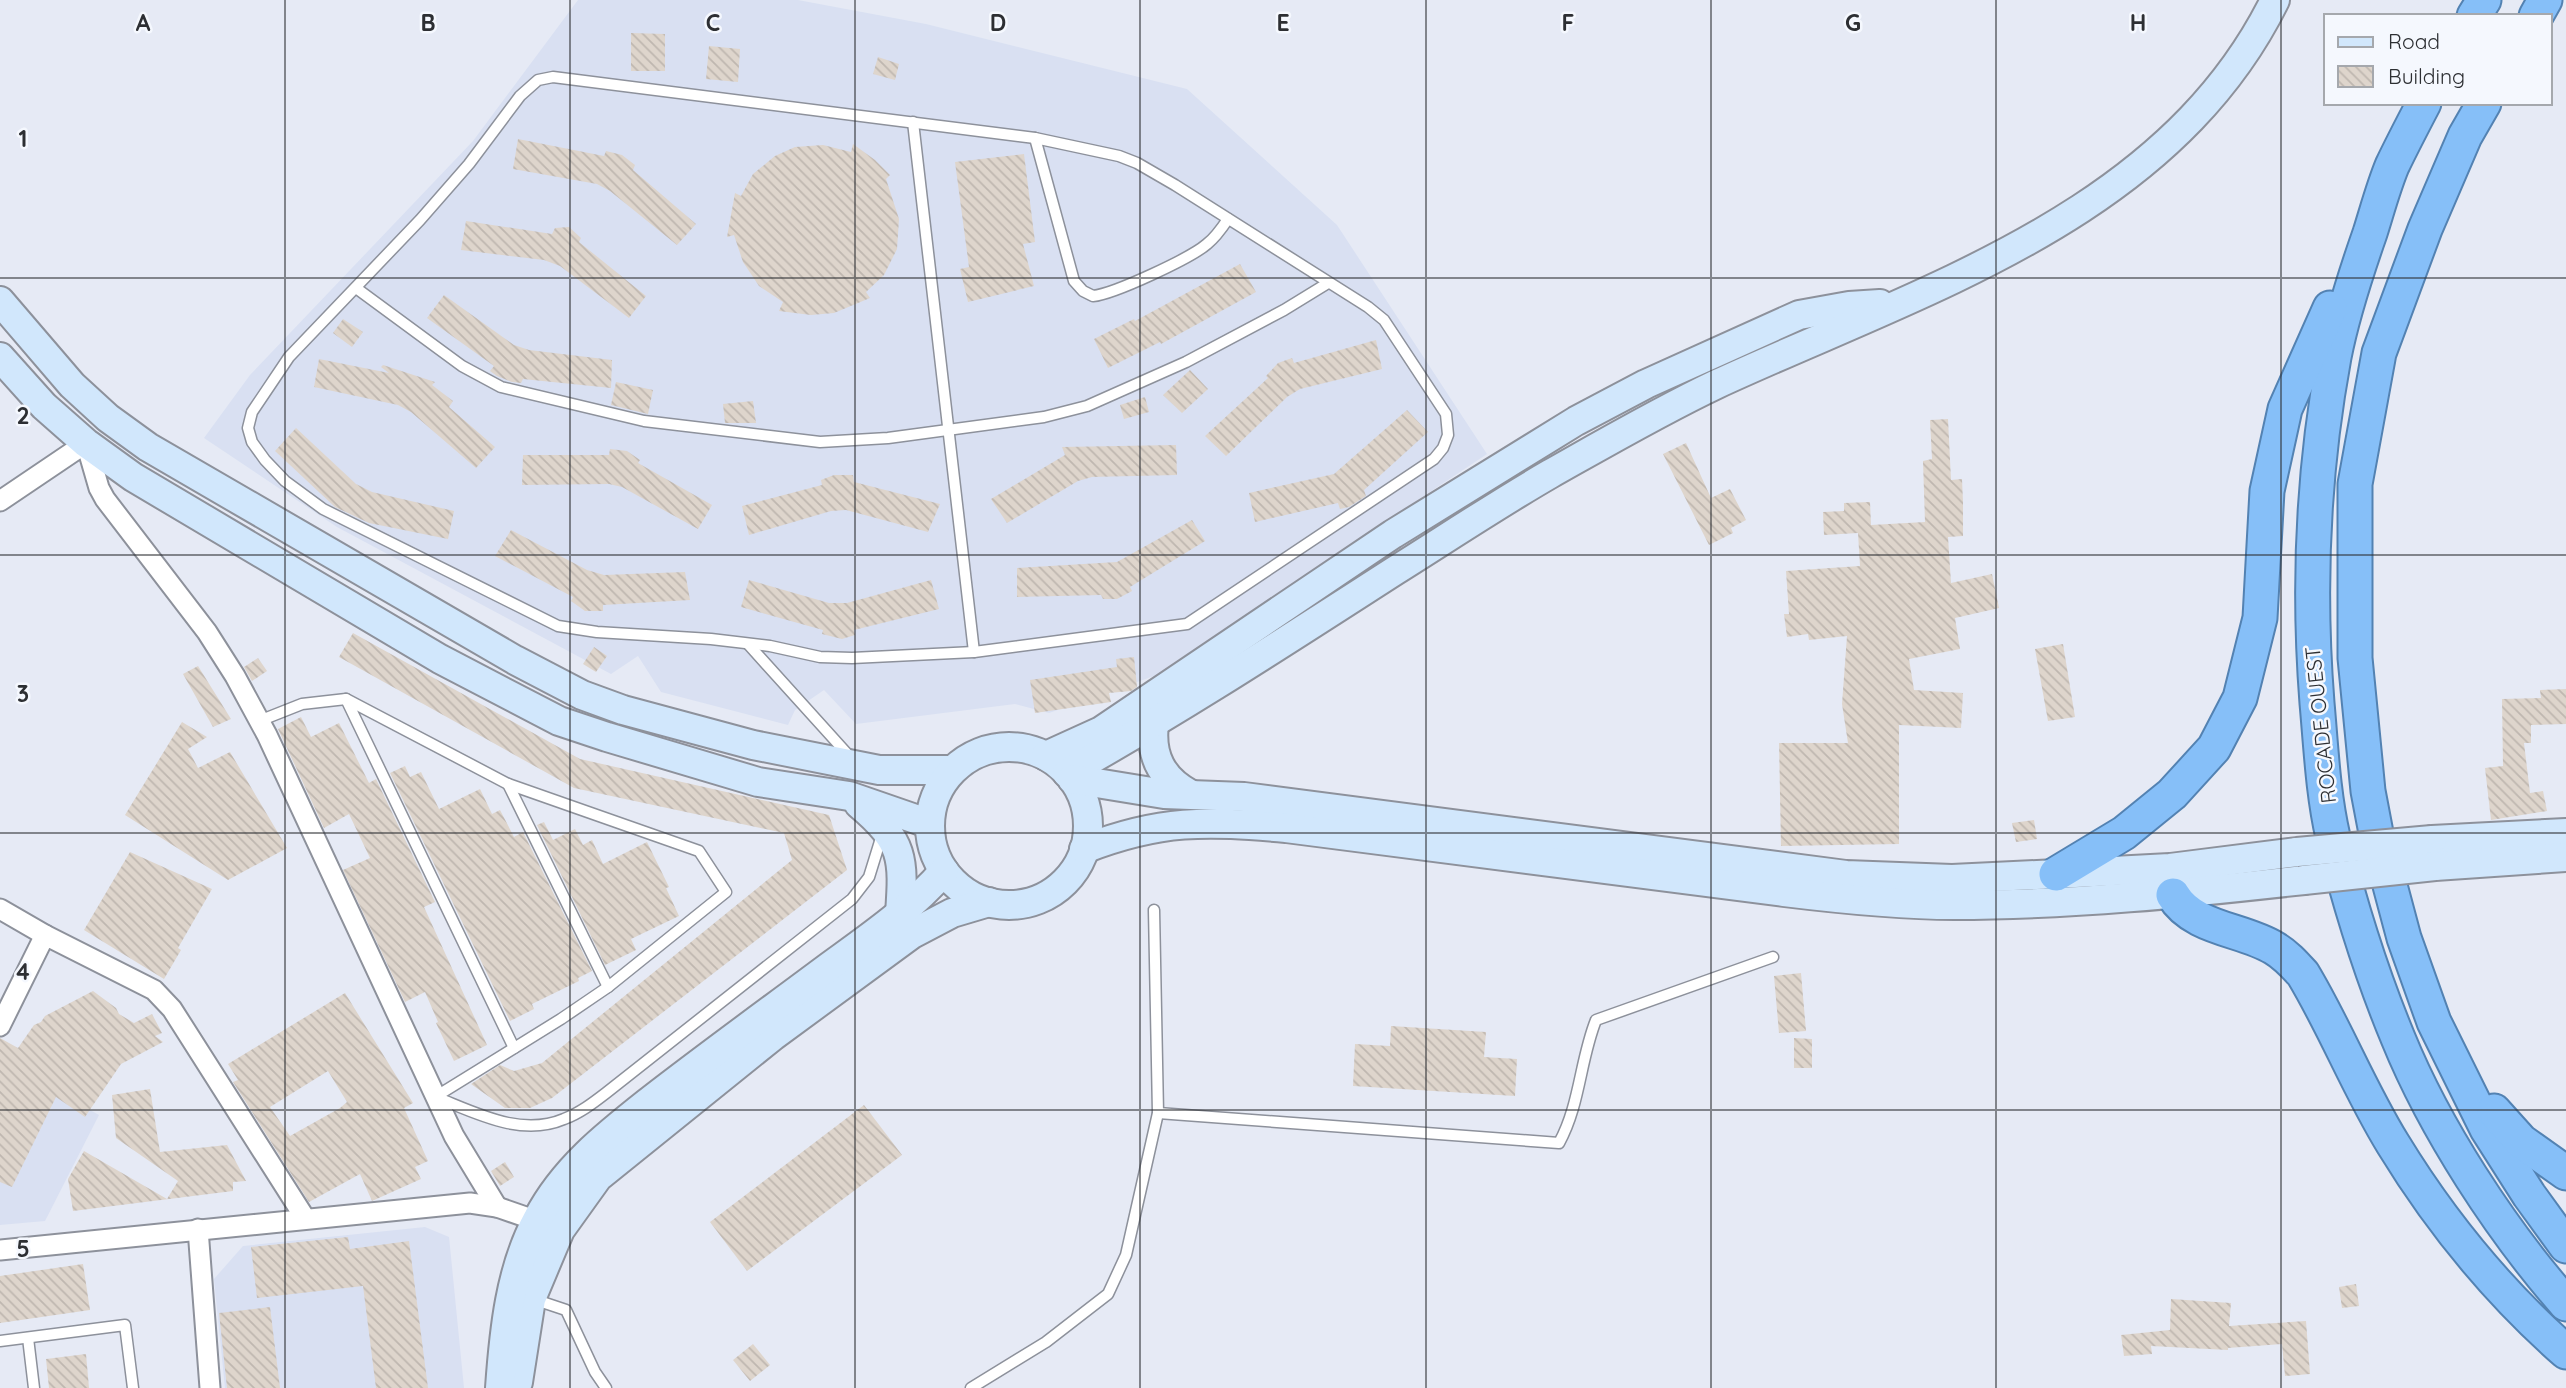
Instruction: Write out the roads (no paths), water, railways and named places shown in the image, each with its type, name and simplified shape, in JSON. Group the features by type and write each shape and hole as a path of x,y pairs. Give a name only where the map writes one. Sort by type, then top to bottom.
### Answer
{"highway":[{"name":"ROCADE OUEST","path":"2423,105 2391,169 2361,259 2334,354 2321,449 2314,547 2312,641 2320,745 2333,834 2369,961 2399,1041 2467,1169 2514,1238 2566,1304"},
{"name":"ROCADE OUEST","path":"2483,105 2465,136 2425,229 2379,353 2355,484 2355,658 2368,792 2404,937 2434,1021 2487,1129 2529,1195 2566,1246"},
{"path":"2056,874 2124,833 2172,794 2214,748 2240,698 2260,618 2267,491 2285,409 2391,169"},
{"path":"2172,882 2182,907 2195,916 2275,948 2303,974 2391,1142 2425,1194 2473,1258 2566,1352"},
{"path":"2458,1072 2521,1141 2566,1173"}],"main road":[{"path":"1062,770 1154,724 1545,477 1716,385 1897,305 2011,251 2050,228 2130,173 2190,118 2216,90 2254,37 2275,0"},
{"path":"0,301 72,385 108,418 148,447 515,660 582,695 623,710 753,745 879,770 952,770"},
{"path":"1062,770 1090,737 1393,534 1576,421 1646,384 1799,315 1849,306 1897,305"},
{"path":"0,357 44,406 86,443 133,477 440,659 559,721 758,782 849,796 930,824"},
{"path":"1154,724 1153,738 1159,766 1167,778 1191,794"},
{"path":"1062,770 1085,805 1087,820 1084,849 1068,879 1040,899 1006,905 971,895 956,885 944,871 933,849 930,824 936,795 952,770 980,752 997,747 1014,747 1062,770 1143,792 1244,797 1846,875 1952,879 2056,874 2172,882 2304,880 2433,853 2566,833"},
{"path":"849,796 891,835 900,854 903,873 900,914"},
{"path":"1084,849 1135,831 1161,826 1215,823 1300,830 1866,902 1954,905 2172,882 2297,852 2566,857"},
{"path":"518,1388 531,1299 559,1185 595,1144 683,1075 900,914 944,871"},
{"path":"500,1388 504,1341 516,1272 548,1224 598,1177 773,1036 912,934 952,913 989,902"}],"street":[{"path":"0,501 86,443 99,488 105,499 207,632 235,676 259,721 454,1136 497,1207"},
{"path":"0,909 154,990 172,1009 305,1218"},
{"path":"0,1026 45,935"},
{"path":"0,1250 470,1203 497,1207 548,1224"},
{"path":"198,1229 209,1388"}],"lane":[{"path":"553,77 1035,138 1119,156 1137,163 1368,307 1384,320 1446,414 1448,435 1443,449 1434,459 1187,624 974,652 852,658 820,657 748,644 586,631 558,626 323,509 285,481 252,442 248,428 252,412 289,357 428,211 470,164 520,96 538,80 553,77"},
{"path":"913,122 974,652"},
{"path":"1035,138 1074,281 1083,291 1093,296 1116,290 1196,252 1217,235 1228,219"},
{"path":"356,288 462,366 502,387 558,403 644,421 820,442 888,438 1044,418 1087,406 1186,362 1284,310 1328,282"},
{"path":"748,644 859,766"},
{"path":"259,721 302,704 346,699 508,784 699,851 726,892 608,987 435,1097"},
{"path":"346,699 514,1048"},
{"path":"508,784 608,987"},
{"path":"435,1097 501,1123 526,1126 548,1125 578,1113 852,899 869,877 884,828"},
{"path":"971,1388 1046,1342 1108,1294 1126,1255 1158,1113 1154,910"},
{"path":"1158,1113 1559,1143 1570,1122 1586,1045 1596,1020 1773,957"},
{"path":"531,1299 566,1310 595,1372 606,1388"},
{"path":"0,1341 125,1325 133,1388"},
{"path":"28,1338 34,1388"}]}
